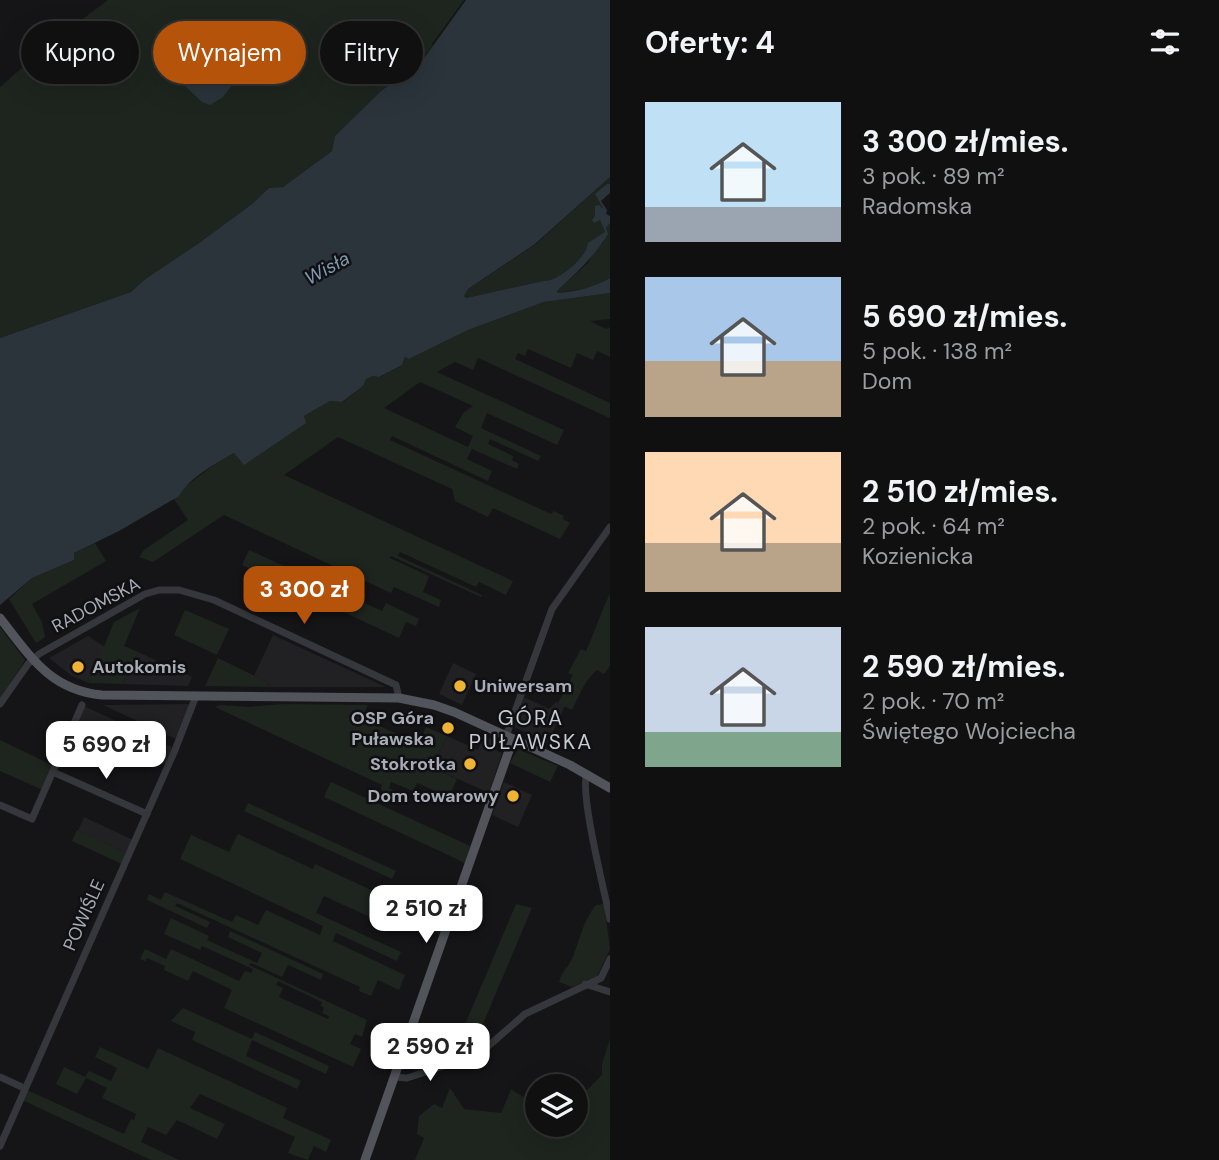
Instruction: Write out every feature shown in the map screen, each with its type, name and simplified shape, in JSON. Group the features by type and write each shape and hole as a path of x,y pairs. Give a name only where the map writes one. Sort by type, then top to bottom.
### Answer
{"main road":[{"path":"1,619 33,659 54,679 81,692 102,695 399,698 434,705 587,774 610,788"},
{"path":"365,1160 510,738"}],"street":[{"path":"510,738 552,609 610,527"},
{"name":"RADOMSKA","path":"33,659 145,594 159,590 179,590 214,600 396,685 399,698"},
{"path":"0,704 33,659"},
{"name":"POWIŚLE","path":"0,1146 196,696"},
{"path":"0,804 32,819 82,705"},
{"path":"53,772 146,814"},
{"path":"587,774 583,782 586,805 610,919"},
{"path":"395,1077 407,1078 478,1055 525,1014 601,978 610,959"},
{"path":"601,978 608,992"},
{"path":"585,984 608,992"},
{"path":"0,1077 24,1088"}],"shaded area":[{"path":"108,0 464,0 423,58 423,21 320,21 320,84 390,84 335,136 332,151 283,187 269,188 252,204 131,292 0,338 0,87 21,69 21,84 139,84 139,21 80,21"},
{"path":"610,177 610,184 601,190 599,200 605,210 600,220 605,232 568,270 551,280 466,298 464,295 468,289 536,244"},
{"path":"610,223 610,278 594,287 558,293 557,291 588,263 594,250 603,243 606,227"},
{"path":"610,293 610,319 590,321 606,329 610,327 610,357 597,351 593,360 577,353 571,368 528,349 525,356 518,353 515,359 610,403 610,418 478,358 473,370 455,362 437,372 564,430 557,445 487,413 481,428 541,456 538,461 490,439 488,444 513,456 512,460 519,464 517,469 472,449 467,459 492,471 488,481 392,436 390,440 551,514 554,511 564,516 563,519 570,523 560,539 493,508 488,517 455,501 452,489 338,437 284,475 513,581 506,595 479,582 476,587 400,552 398,556 482,595 481,597 391,556 390,558 429,576 423,592 441,600 439,607 394,587 391,593 224,515 153,562 139,557 144,550 188,520 174,499 183,488 214,465 234,453 244,464 305,423 304,416 330,401 343,402 363,386 366,379 380,377 402,365 405,357 409,359 468,330 544,302","holes":["420,382 473,406 464,412 455,427 473,436 468,447 384,408"]},
{"path":"95,543 106,561 32,604 42,622 45,637 36,643 9,599 32,578 74,560 74,553"},
{"path":"249,550 382,611 386,603 419,619 416,626 406,622 399,638 242,565"},
{"path":"610,594 610,666 604,674 597,670 592,675 572,710 558,703 573,675 568,673 581,649 586,651"},
{"path":"140,608 124,646 138,652 122,684 89,683 114,622"},
{"path":"185,610 229,629 217,655 174,635"},
{"path":"0,627 25,660 0,700"},
{"path":"273,635 386,687 268,687 267,682 254,676"},
{"name":"Autokomis","path":"88,636 105,647 89,683 72,676 49,658"},
{"path":"138,652 192,677 188,686 122,684"},
{"path":"218,658 267,682 268,687 205,686"},
{"path":"453,663 476,674 462,705 439,694"},
{"path":"524,697 549,709 556,702 565,706 548,742 514,727"},
{"path":"191,704 176,739 103,705"},
{"path":"282,704 368,705 362,718 413,741 412,744 417,746 426,727 447,736 432,767 457,779 449,797 417,783 413,791 391,782 389,788 408,797 406,801 381,790 382,785 215,707"},
{"path":"84,706 172,747 165,765 76,723"},
{"path":"447,736 478,750 484,736 496,742 493,749 502,753 489,793 432,767"},
{"path":"0,740 54,766 43,790 0,771"},
{"path":"520,750 558,766 550,782 510,763"},
{"path":"331,782 470,846 465,863 324,797"},
{"path":"504,782 532,795 518,827 492,815"},
{"path":"248,803 396,871 392,879 244,811"},
{"path":"84,817 133,840 127,853 78,831"},
{"path":"77,830 127,853 122,864 72,841"},
{"path":"238,834 313,869 315,864 443,923 439,934 401,916 398,922 394,921 392,927 324,896 316,913 401,952 397,961 336,933 333,941 405,975 399,990 378,980 371,996 359,991 360,987 177,903 175,906 210,922 207,928 147,900 149,894 161,900 165,892 232,922 236,915 258,925 266,910 320,935 323,926 180,859 191,835 229,852"},
{"path":"516,904 532,908 471,1052 450,1060"},
{"path":"604,904 610,949 597,976 572,987 559,982 573,957 588,917 596,905"},
{"path":"171,918 209,936 207,940 257,963 262,953 228,937 230,931 323,974 321,980 288,965 282,977 251,963 249,965 367,1020 362,1037 355,1034 350,1044 361,1049 353,1067 224,1008 232,990 193,971 188,981 164,970 165,966 147,958 145,961 140,959 145,949 166,959 171,949 239,981 245,971 251,973 253,969 202,946 200,950 164,934","holes":["278,981 322,1002 322,1013 329,1016 328,1019 279,997 283,988 276,985"]},
{"path":"183,1008 252,1039 255,1032 329,1066 326,1074 252,1040 246,1056 301,1081 297,1089 192,1040 195,1032 171,1021"},
{"path":"610,1039 610,1160 415,1160 424,1138 417,1134 419,1116 434,1104 442,1108 450,1088 464,1109 501,1113 511,1089 525,1098 525,1137 588,1137 588,1089 602,1075 602,1064"},
{"path":"100,1047 148,1069 158,1048 287,1108 283,1118 331,1140 326,1152 314,1146 308,1160 288,1153 295,1137 200,1094 190,1108 225,1124 217,1139 177,1120 166,1135 148,1127 141,1142 179,1160 151,1160 22,1100 27,1090 124,1134 136,1114 102,1098 107,1088 86,1078 77,1094 56,1084 64,1067 85,1077 89,1071 111,1081 117,1068 95,1057"}],"water":[{"name":"Wisła","path":"466,0 610,0 610,177 535,244 468,289 464,296 466,298 549,280 570,268 583,255 588,243 605,232 600,220 594,223 592,220 595,206 599,205 604,210 595,194 607,184 610,184 610,193 601,201 607,210 606,214 610,216 610,223 606,228 608,234 591,257 557,291 585,288 610,278 610,293 544,302 468,330 409,359 405,357 402,365 379,377 366,379 363,386 342,402 330,401 304,416 306,423 244,465 234,453 211,466 196,477 179,496 119,531 74,553 74,560 32,578 0,605 0,338 131,292 252,204 269,188 283,187 332,151 335,136 391,84 423,84 423,60"},
{"path":"232,85 223,97 210,105 202,102 185,86"}],"place":[{"name":"Autokomis","path":"78,667"},
{"name":"Uniwersam","path":"460,686"},
{"name":"OSP Góra Puławska","path":"448,728"},
{"name":"Stokrotka","path":"470,764"},
{"name":"Dom towarowy","path":"513,796"}],"district":[{"name":"GÓRA PUŁAWSKA","path":"531,730"}]}
